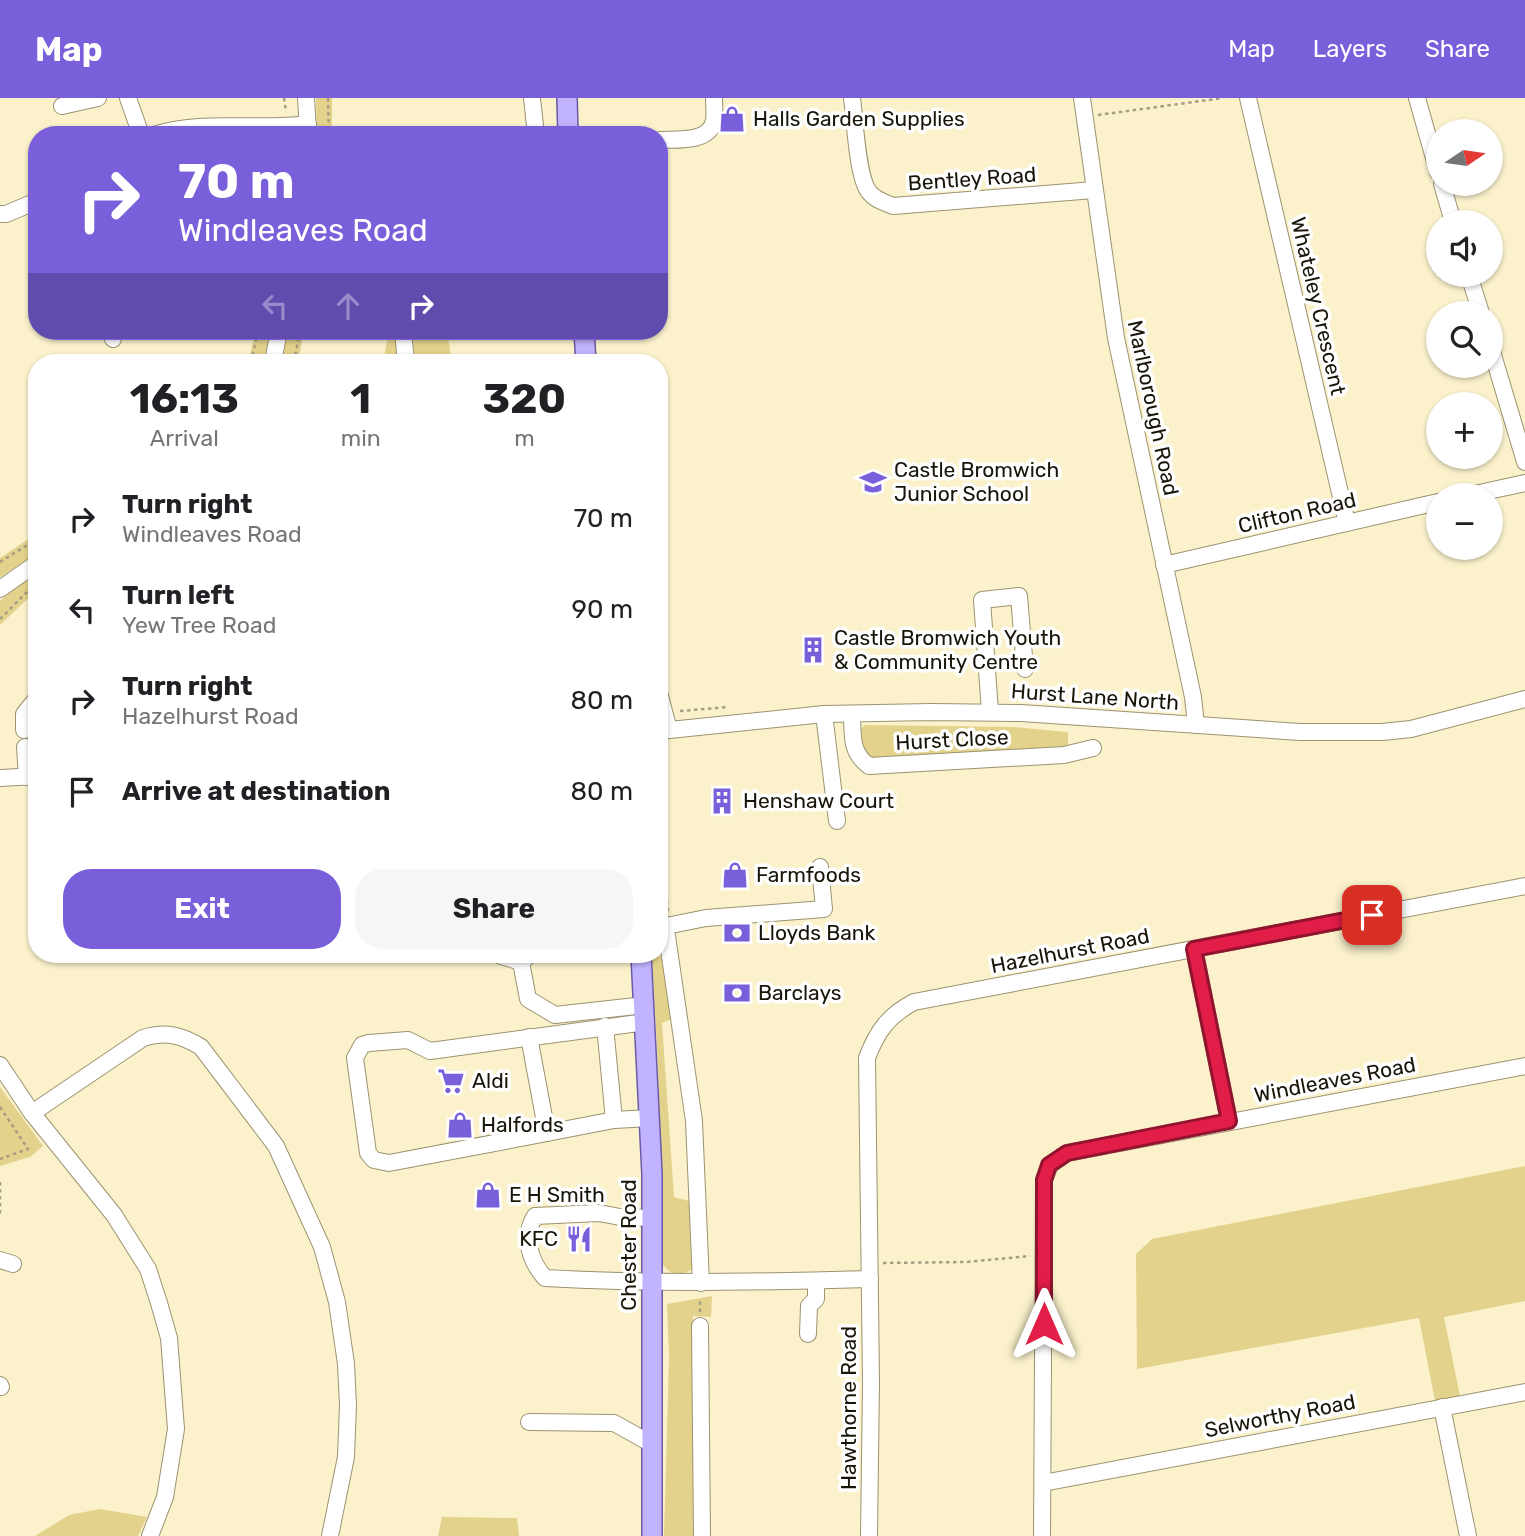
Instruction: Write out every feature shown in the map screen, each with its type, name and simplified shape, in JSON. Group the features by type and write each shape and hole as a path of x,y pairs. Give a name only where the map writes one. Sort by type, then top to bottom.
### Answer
{"main road":[{"path":"560,98 567,126"},
{"path":"567,98 568,126"},
{"name":"Chester Road","path":"642,963 652,1218 652,1536"}],"street":[{"path":"62,106 98,98"},
{"path":"128,98 138,126"},
{"path":"306,98 308,126"},
{"path":"533,98 535,126"},
{"path":"668,140 704,135 714,121 713,98"},
{"name":"Bentley Road","path":"852,98 862,178 868,191 878,200 893,206 1094,190"},
{"name":"Marlborough Road","path":"1082,98 1116,338 1193,697 1196,725"},
{"name":"Whateley Crescent","path":"1248,98 1347,523"},
{"path":"1417,98 1426,130"},
{"path":"0,214 28,205"},
{"path":"1500,378 1525,462"},
{"path":"1503,488 1525,483"},
{"name":"Clifton Road","path":"1164,565 1426,505"},
{"path":"0,589 28,569"},
{"path":"990,712 982,600 1019,596 1025,670"},
{"name":"Hurst Lane North","path":"668,731 824,714 990,712 1300,732 1382,732 1411,729 1525,699"},
{"path":"24,730 24,713 28,708"},
{"path":"824,714 837,821"},
{"name":"Hurst Close","path":"852,714 854,747 858,758 869,766 1064,755 1093,747"},
{"path":"24,747 28,762"},
{"path":"0,778 28,776"},
{"path":"668,924 706,918 824,909 820,867"},
{"name":"Hazelhurst Road","path":"870,1279 867,1058 879,1031 889,1018 914,1002 1525,886"},
{"path":"668,943 694,1121 701,1288"},
{"path":"1194,949 1229,1121"},
{"path":"526,963 528,999 555,1015 645,1014"},
{"path":"645,1014 605,1026 430,1051 408,1040 362,1045 355,1058 368,1153 374,1160 389,1163 614,1120 650,1118"},
{"path":"605,1026 614,1120"},
{"path":"32,1113 143,1038 157,1034 173,1034 187,1038 201,1047 276,1146 322,1247 337,1302 346,1364 346,1457 330,1536"},
{"path":"529,1037 547,1133"},
{"path":"0,1065 32,1113 114,1214 148,1269 169,1338 176,1429 165,1497 150,1536"},
{"name":"Windleaves Road","path":"1044,1255 1044,1180 1049,1165 1067,1153 1525,1066"},
{"path":"652,1218 599,1213 535,1216 528,1227 530,1250 536,1267 545,1278 652,1282 701,1288 870,1279"},
{"path":"1042,1536 1044,1255"},
{"name":"Hawthorne Road","path":"869,1536 870,1279"},
{"path":"808,1335 808,1306 816,1299 816,1281"},
{"path":"700,1326 702,1536"},
{"name":"Selworthy Road","path":"1043,1483 1525,1392"},
{"path":"1442,1407 1468,1536"},
{"path":"529,1422 614,1423 650,1443"}],"path":[{"path":"328,98 329,126"},
{"path":"1084,116 1223,98"},
{"path":"0,562 28,545"},
{"path":"0,619 28,591"},
{"path":"668,704 729,707"},
{"path":"0,1107 28,1149 0,1160"},
{"path":"0,1182 0,1215"},
{"path":"870,1263 966,1262 1044,1255"},
{"path":"700,1326 701,1288"}],"shaded area":[{"path":"316,98 332,98 332,126 317,126"},
{"path":"254,340 269,340 267,354 250,354"},
{"path":"286,340 302,340 300,354 283,354"},
{"path":"387,340 448,340 451,354 385,354"},
{"path":"27,540 28,559 0,577 0,558"},
{"path":"28,578 28,599 0,625 0,601"},
{"path":"865,725 1013,727 1068,732 1068,746 874,758 863,755 857,732"},
{"path":"652,963 665,963 672,1019 662,1023 674,1197 689,1201 693,1268 680,1275 669,1271 662,1263 658,1066"},
{"path":"0,1087 43,1146 30,1157 0,1166"},
{"path":"1525,1166 1525,1301 1444,1317 1460,1396 1435,1401 1419,1318 1137,1369 1136,1254 1152,1239"},
{"path":"712,1296 711,1317 693,1316 693,1536 664,1536 669,1357 667,1304"},
{"path":"100,1509 147,1517 138,1536 35,1536 69,1515"},
{"path":"442,1517 517,1518 519,1536 438,1536"}],"place":[{"name":"Halls Garden Supplies","path":"732,119"},
{"name":"Castle Bromwich Junior School","path":"873,482"},
{"name":"Castle Bromwich Youth & Community Centre","path":"813,650"},
{"name":"Henshaw Court","path":"722,801"},
{"name":"Farmfoods","path":"735,875"},
{"name":"Lloyds Bank","path":"737,933"},
{"name":"Barclays","path":"737,993"},
{"name":"Aldi","path":"451,1081"},
{"name":"Halfords","path":"460,1125"},
{"name":"E H Smith","path":"488,1195"},
{"name":"KFC","path":"579,1239"}],"route":[{"path":"1044,1324 1044,1180 1049,1165 1067,1153 1229,1121 1194,949 1372,915"}]}
